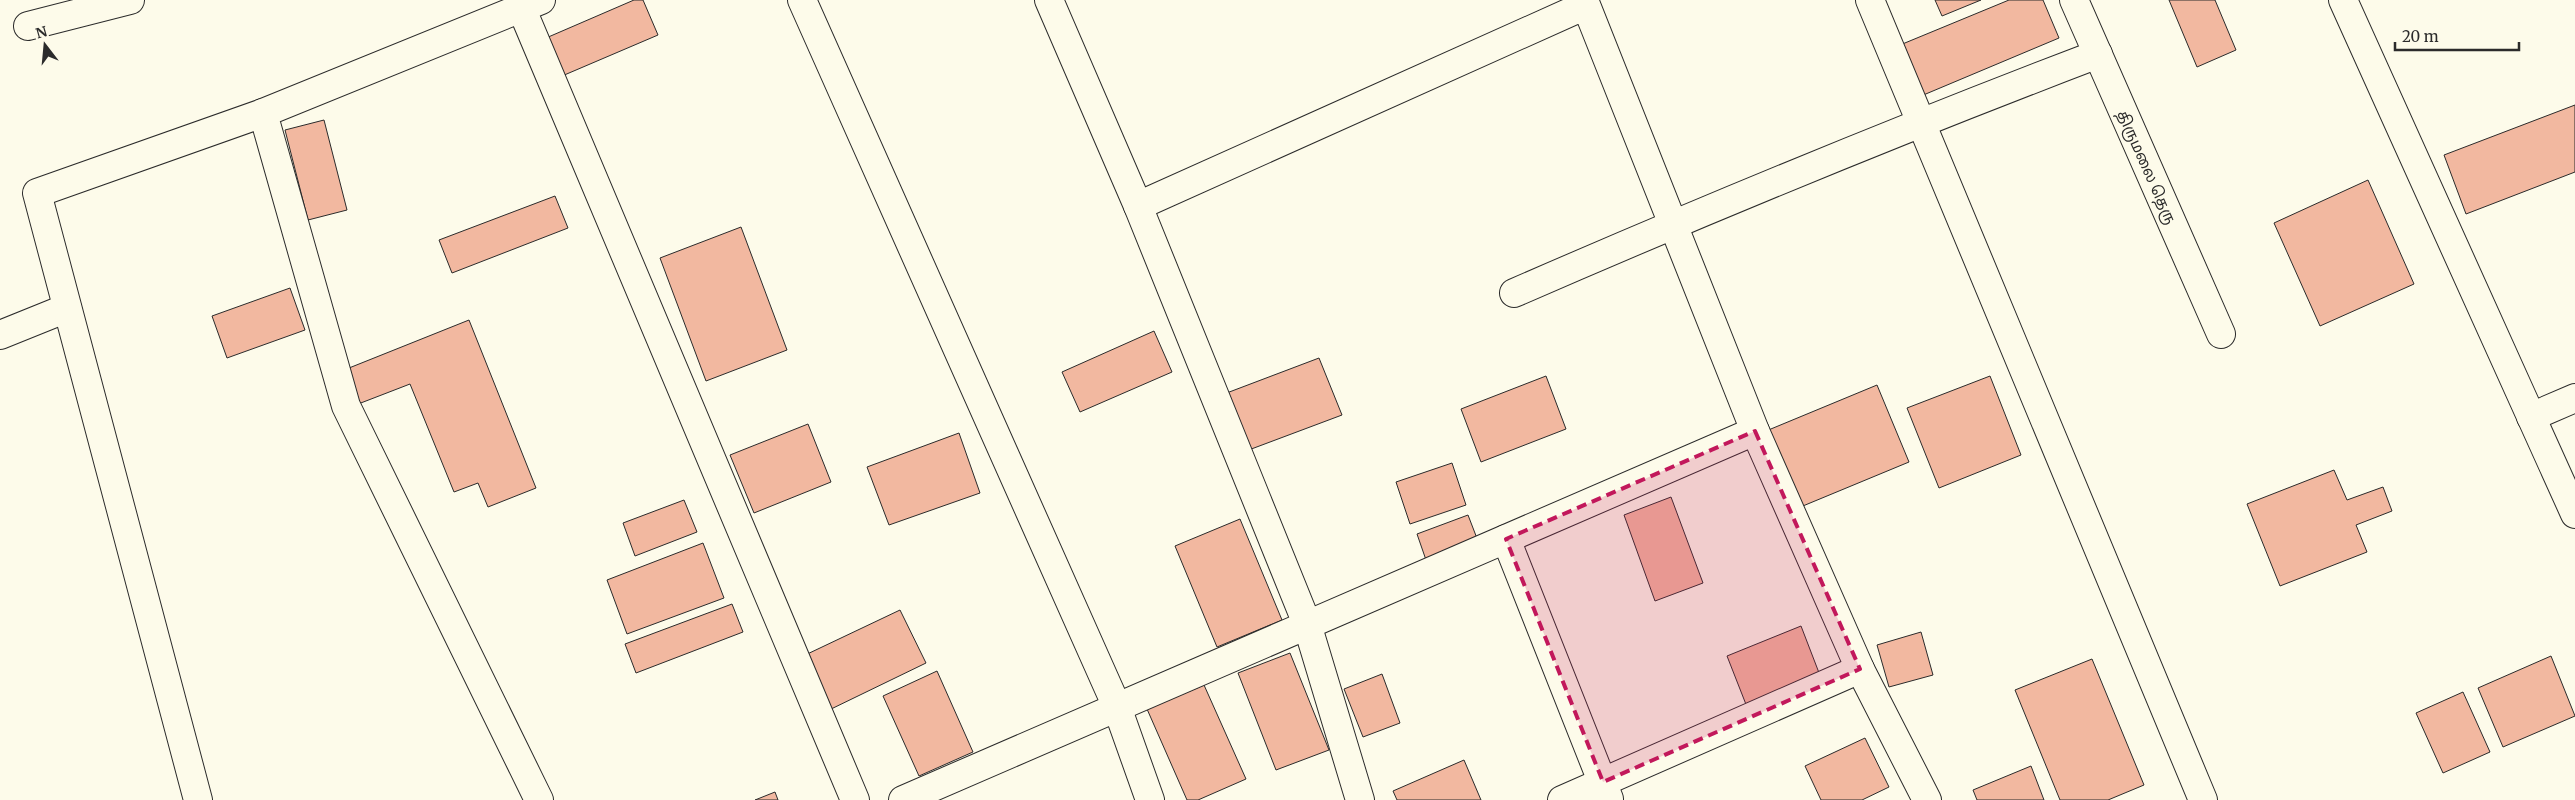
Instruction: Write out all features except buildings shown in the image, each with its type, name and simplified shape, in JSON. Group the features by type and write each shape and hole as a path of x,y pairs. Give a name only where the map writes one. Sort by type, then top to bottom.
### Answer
{"street":[{"path":"28,26 130,0"},
{"path":"802,0 1117,707 1150,800"},
{"path":"1049,0 1138,206 1307,624 1360,800"},
{"path":"1870,0 2203,800"},
{"name":"திருமலை தெரு","path":"2074,0 2220,334"},
{"path":"2343,0 2575,514"},
{"path":"1138,206 1584,2 1754,431 1860,669 1927,800"},
{"path":"198,800 37,193 263,113 527,3 855,800"},
{"path":"1514,292 1672,224 1920,122 2098,54"},
{"path":"263,113 346,406 539,800"},
{"path":"0,335 68,308"},
{"path":"2531,417 2575,398"},
{"path":"903,800 1754,431"},
{"path":"1506,539 1606,791"},
{"path":"1562,800 1606,791 1860,669"}],"highlighted area":[{"path":"1755,431 1860,669 1603,782 1506,539"}]}
